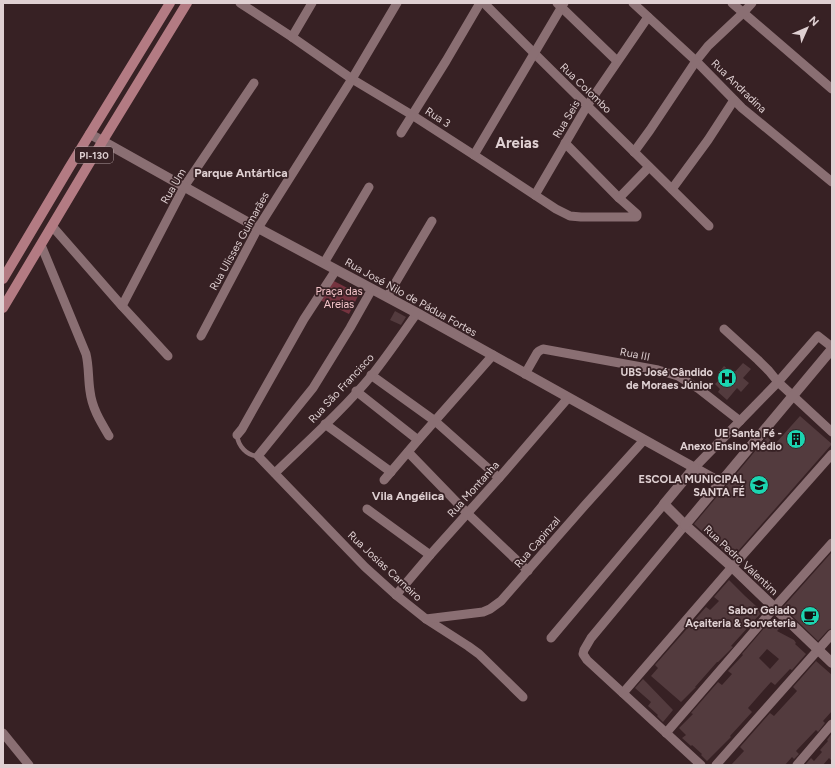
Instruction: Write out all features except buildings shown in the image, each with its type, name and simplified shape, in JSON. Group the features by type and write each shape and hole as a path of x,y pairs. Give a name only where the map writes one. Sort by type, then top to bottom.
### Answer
{"main road":[{"name":"PI-130","path":"3,279 170,3"},
{"name":"PI-130","path":"3,308 187,3"}],"street":[{"name":"Rua 3","path":"240,3 352,78 412,115 556,209 570,216 637,217 637,214 619,198"},
{"path":"292,37 312,3"},
{"name":"Rua Ulisses Guimarães","path":"201,336 258,228 397,3"},
{"path":"401,133 480,3"},
{"name":"Rua Colombo","path":"484,3 709,226"},
{"name":"Rua Andradina","path":"633,3 696,61 748,114 832,182"},
{"path":"732,3 832,89"},
{"path":"634,152 696,61 708,46 752,3"},
{"path":"474,155 534,54 561,4 617,60"},
{"name":"Rua Seis","path":"535,195 587,106 617,60 648,17"},
{"name":"Rua Um","path":"122,306 184,187 254,83"},
{"path":"672,189 708,140 734,100"},
{"name":"Rua José Nilo de Pádua Fortes","path":"90,134 258,228 417,313 720,482"},
{"path":"565,143 619,198 649,167"},
{"path":"324,263 369,187"},
{"path":"387,297 432,221"},
{"path":"52,226 168,356"},
{"path":"41,244 86,354 88,363 89,390 94,408 109,436"},
{"name":"Rua Josias Carneiro","path":"237,435 242,429 304,320 336,270"},
{"path":"258,456 314,388 372,289"},
{"name":"Rua São Francisco","path":"275,473 325,424 371,375 417,313"},
{"path":"724,329 832,432"},
{"path":"551,638 694,468 778,382 818,336 832,348 591,638 584,650 583,654 587,660 701,765"},
{"name":"Rua III","path":"525,374 537,353 543,349 658,370 686,380 740,421"},
{"path":"384,480 493,355"},
{"path":"371,375 435,421 499,478"},
{"path":"356,391 418,440"},
{"name":"Rua Montanha","path":"396,595 568,398"},
{"path":"325,424 391,472"},
{"name":"Rua Capinzal","path":"426,619 483,612 501,601 644,440"},
{"path":"408,452 467,513 528,571"},
{"path":"623,693 832,454"},
{"name":"Rua Josias Carneiro","path":"258,456 365,567 426,619 479,654 523,697"},
{"name":"Rua Pedro Valentim","path":"664,504 832,663"},
{"path":"367,509 430,555"},
{"path":"666,733 832,543"},
{"path":"716,765 832,634"},
{"path":"797,765 832,724"},
{"path":"3,733 29,765"}],"lane":[{"name":"Rua Josias Carneiro","path":"237,435 237,441 246,452 253,456 258,456"}],"green space":[{"name":"Praça das Areias","path":"330,279 359,294 349,314 320,300"}],"place":[{"name":"UBS José Cândido de Moraes Júnior","path":"727,378"},
{"name":"UE Santa Fé - Anexo Ensino Médio","path":"796,439"},
{"name":"ESCOLA MUNICIPAL SANTA FÉ","path":"759,485"},
{"name":"Sabor Gelado Açaiteria & Sorveteria","path":"810,616"}],"district":[{"name":"Areias","path":"517,143"},
{"name":"Parque Antártica","path":"241,173"},
{"name":"Vila Angélica","path":"408,496"}]}
